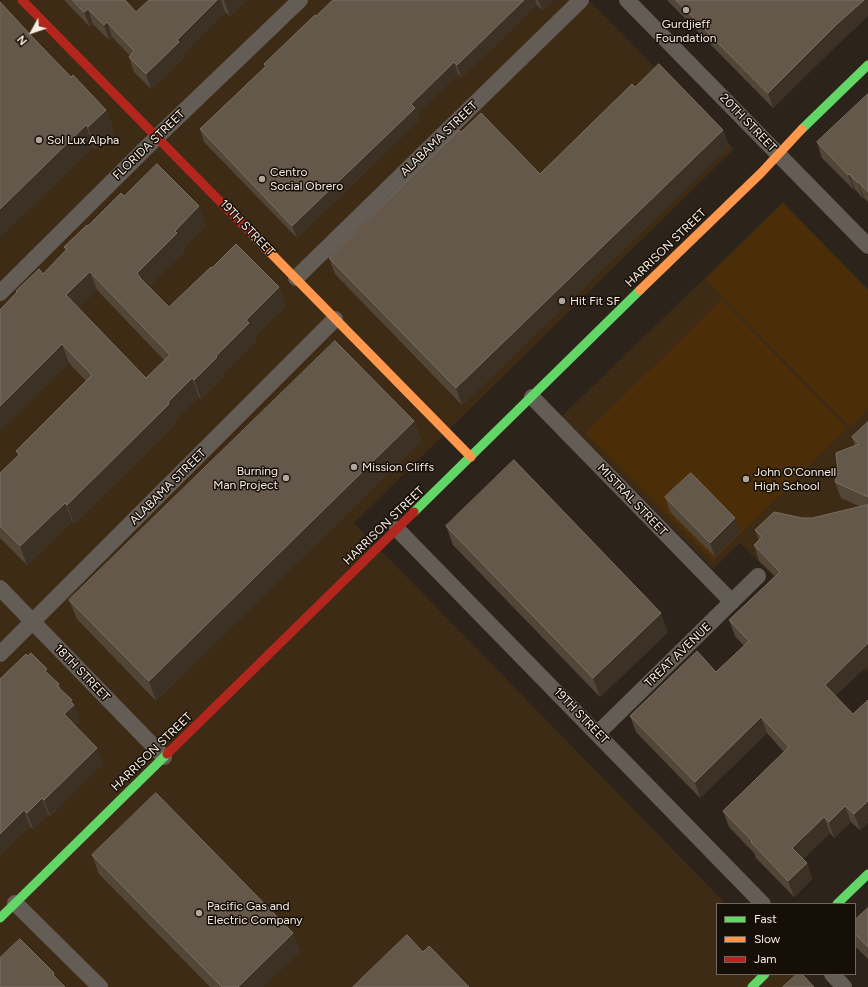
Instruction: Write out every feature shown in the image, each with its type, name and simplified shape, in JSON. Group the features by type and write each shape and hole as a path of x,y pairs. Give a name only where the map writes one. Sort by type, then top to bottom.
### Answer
{"street":[{"name":"19TH STREET","path":"22,0 471,457"},
{"name":"FLORIDA STREET","path":"0,293 157,137 300,0"},
{"name":"ALABAMA STREET","path":"296,278 581,0"},
{"name":"20TH STREET","path":"627,0 868,246"},
{"name":"HARRISON STREET","path":"0,918 761,173 792,139 868,65"},
{"name":"ALABAMA STREET","path":"0,654 336,319"},
{"name":"MISTRAL STREET","path":"532,397 732,602"},
{"name":"19TH STREET","path":"397,529 763,903"},
{"name":"TREAT AVENUE","path":"598,734 758,576"},
{"name":"18TH STREET","path":"0,588 164,757"},
{"path":"838,903 868,874"},
{"path":"15,903 100,987"},
{"path":"752,987 764,975"},
{"path":"833,975 844,987"}],"shaded area":[{"path":"0,0 589,0 734,149 354,523 725,903 716,903 716,975 795,975 807,987 0,987"},
{"name":"John O'Connell High School","path":"783,202 868,289 868,672 740,543 713,569 562,416"},
{"path":"783,204 868,291 868,409 850,427 706,280"},
{"path":"721,300 847,428 713,561 586,433"}],"building":[{"path":"73,0 125,0 136,12 149,0 217,0 177,40 179,42 146,74 129,57 134,51 107,22 104,25 88,9 84,12"},
{"path":"333,0 524,0 457,65 454,62 411,104 415,108 292,226 200,129 266,66 264,64 315,15 316,16"},
{"path":"676,0 864,0 837,24 768,93"},
{"path":"0,2 71,77 73,75 106,110 88,127 86,125 0,209"},
{"path":"659,64 723,130 456,388 329,258 459,130 461,132 481,113 540,174 632,84 635,87"},
{"path":"868,94 868,192 849,174 848,175 817,142"},
{"path":"157,164 199,206 175,231 177,233 137,273 169,307 236,244 279,287 246,320 249,323 194,380 192,378 168,402 169,404 67,505 65,503 20,546 0,526 0,473 20,454 16,451 92,375 62,344 0,406 0,310 17,292 16,291 39,269 43,274 67,249 64,247 87,225 88,226 121,193 124,196","holes":["90,272 170,355 146,378 66,295"]},
{"path":"335,341 414,421 149,681 69,600"},
{"path":"868,422 868,497 835,482 838,472 836,453 859,444 852,437"},
{"path":"514,460 661,613 593,678 446,526"},
{"path":"691,473 735,518 710,543 665,497"},
{"path":"868,505 868,643 825,685 853,714 868,700 868,801 854,814 845,806 829,822 824,817 792,848 807,863 788,881 723,811 789,747 761,717 695,782 630,716 697,651 716,672 749,641 729,620 780,572 754,545 762,537 755,530 774,512 802,518 812,518"},
{"path":"31,653 47,669 45,671 59,684 57,686 72,700 70,701 74,705 64,714 97,748 44,800 42,798 27,813 24,810 0,834 0,679 26,654 28,656"},
{"name":"Pacific Gas and Electric Company","path":"156,793 293,933 238,987 222,987 92,855"},
{"path":"868,908 868,947 856,935 856,919"},
{"path":"407,935 423,952 429,946 469,987 353,987"},
{"path":"20,939 54,973 53,975 65,987 0,987 0,958"},
{"path":"796,975 803,975 814,987 783,987"}],"traffic: fast":[{"path":"802,129 868,65"},
{"path":"414,512 640,290"},
{"path":"0,918 167,754"},
{"path":"838,903 868,874"},
{"path":"752,987 764,975"}],"traffic: slow":[{"path":"640,290 761,173 802,129"},
{"path":"252,234 471,457"}],"traffic: jam":[{"path":"22,0 252,234"},
{"path":"167,754 414,512"}],"place":[{"name":"Gurdjieff Foundation","path":"686,10"},
{"name":"Sol Lux Alpha","path":"39,140"},
{"name":"Centro Social Obrero","path":"262,179"},
{"name":"Hit Fit SF","path":"562,301"},
{"name":"Mission Cliffs","path":"354,467"},
{"name":"Burning Man Project","path":"286,478"},
{"name":"John O'Connell High School","path":"746,479"},
{"name":"Pacific Gas and Electric Company","path":"199,913"}]}
